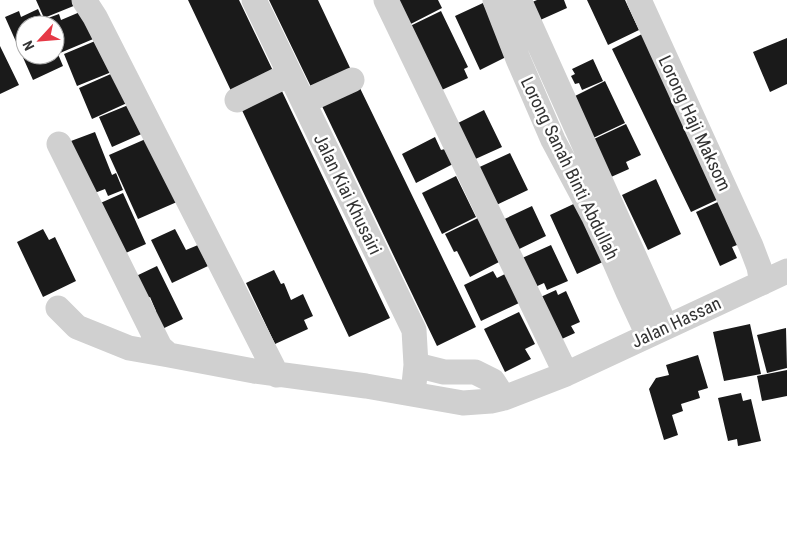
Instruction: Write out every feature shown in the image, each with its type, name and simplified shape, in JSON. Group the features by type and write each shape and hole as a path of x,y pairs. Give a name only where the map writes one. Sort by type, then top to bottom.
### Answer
{"street":[{"path":"84,0 104,35 278,375"},
{"name":"Jalan Kiai Khusairi","path":"254,0 414,330 416,365 412,394"},
{"path":"386,0 566,374"},
{"name":"Lorong Sanah Binti Abdullah","path":"495,0 553,140 648,323"},
{"name":"Lorong Haji Maksom","path":"639,0 757,265"},
{"path":"520,2 648,323"},
{"path":"237,100 290,74"},
{"path":"304,102 352,80"},
{"path":"58,144 160,347 169,355"},
{"name":"Jalan Hassan","path":"58,308 77,327 129,348 278,375 366,386 463,403 504,398 566,374 648,323 757,265 787,271"},
{"path":"416,365 444,372 475,372 493,381 504,398"}],"building":[{"path":"36,0 74,0 76,5 51,15 43,15"},
{"path":"188,0 239,0 275,75 233,95"},
{"path":"269,0 318,0 352,72 313,91"},
{"path":"387,0 438,0 442,8 401,29"},
{"path":"537,0 564,0 567,8 538,21 530,3"},
{"path":"587,0 625,0 639,30 608,45"},
{"path":"483,3 508,56 480,70 455,16"},
{"path":"38,9 41,15 25,15"},
{"path":"87,9 98,37 65,51 65,18"},
{"path":"19,11 20,15 15,15 15,40 5,17"},
{"path":"441,11 468,67 464,69 468,78 433,94 408,27"},
{"path":"642,34 721,198 691,212 612,49"},
{"path":"107,36 114,71 77,86 65,54"},
{"path":"787,38 787,84 770,92 753,52"},
{"path":"0,46 19,85 0,94"},
{"path":"593,59 603,81 582,90 579,83 575,84 571,76 575,74 572,69"},
{"path":"26,65 63,65 63,66 33,80"},
{"path":"113,73 127,103 92,119 79,88"},
{"path":"605,81 625,123 591,139 571,98"},
{"path":"358,84 476,327 437,346 320,102"},
{"path":"280,87 390,318 349,337 240,106"},
{"path":"143,99 155,128 112,147 99,117"},
{"path":"484,110 502,147 471,161 454,125"},
{"path":"626,124 641,155 626,162 629,169 611,177 594,139"},
{"path":"95,132 112,175 116,173 123,190 108,196 105,189 92,194 71,141"},
{"path":"157,134 186,198 138,219 109,155"},
{"path":"435,137 441,150 445,149 453,164 416,183 402,154"},
{"path":"510,153 528,190 490,208 473,170"},
{"path":"456,176 476,217 442,234 422,193"},
{"path":"656,179 681,234 648,250 622,195"},
{"path":"123,193 146,244 119,256 96,205"},
{"path":"722,200 742,243 732,247 737,258 720,266 696,212"},
{"path":"580,201 607,260 577,274 550,215"},
{"path":"532,206 546,236 511,253 496,223"},
{"path":"478,218 499,262 470,277 457,251 454,252 445,234"},
{"path":"43,229 49,240 55,237 76,281 43,297 17,242"},
{"path":"175,229 186,250 198,245 208,266 172,283 151,240"},
{"path":"551,245 568,281 547,290 544,283 533,288 520,259"},
{"path":"157,266 183,319 158,331 150,314 156,311 150,297 143,300 134,277"},
{"path":"274,270 281,284 284,283 291,300 303,294 313,316 304,320 308,329 275,344 246,283"},
{"path":"493,271 497,278 505,274 519,303 481,321 464,285"},
{"path":"556,290 558,295 566,291 580,322 571,326 575,333 553,343 534,300"},
{"path":"519,312 535,344 525,349 531,359 505,372 484,329"},
{"path":"750,324 761,374 724,381 713,332"},
{"path":"786,328 787,368 767,373 757,335"},
{"path":"698,355 708,388 698,391 700,398 681,404 683,411 672,415 678,435 664,440 649,389 656,378 669,375 666,365"},
{"path":"787,370 787,396 762,401 757,376"},
{"path":"741,393 743,401 751,399 761,441 738,446 737,439 728,441 718,398"}]}
